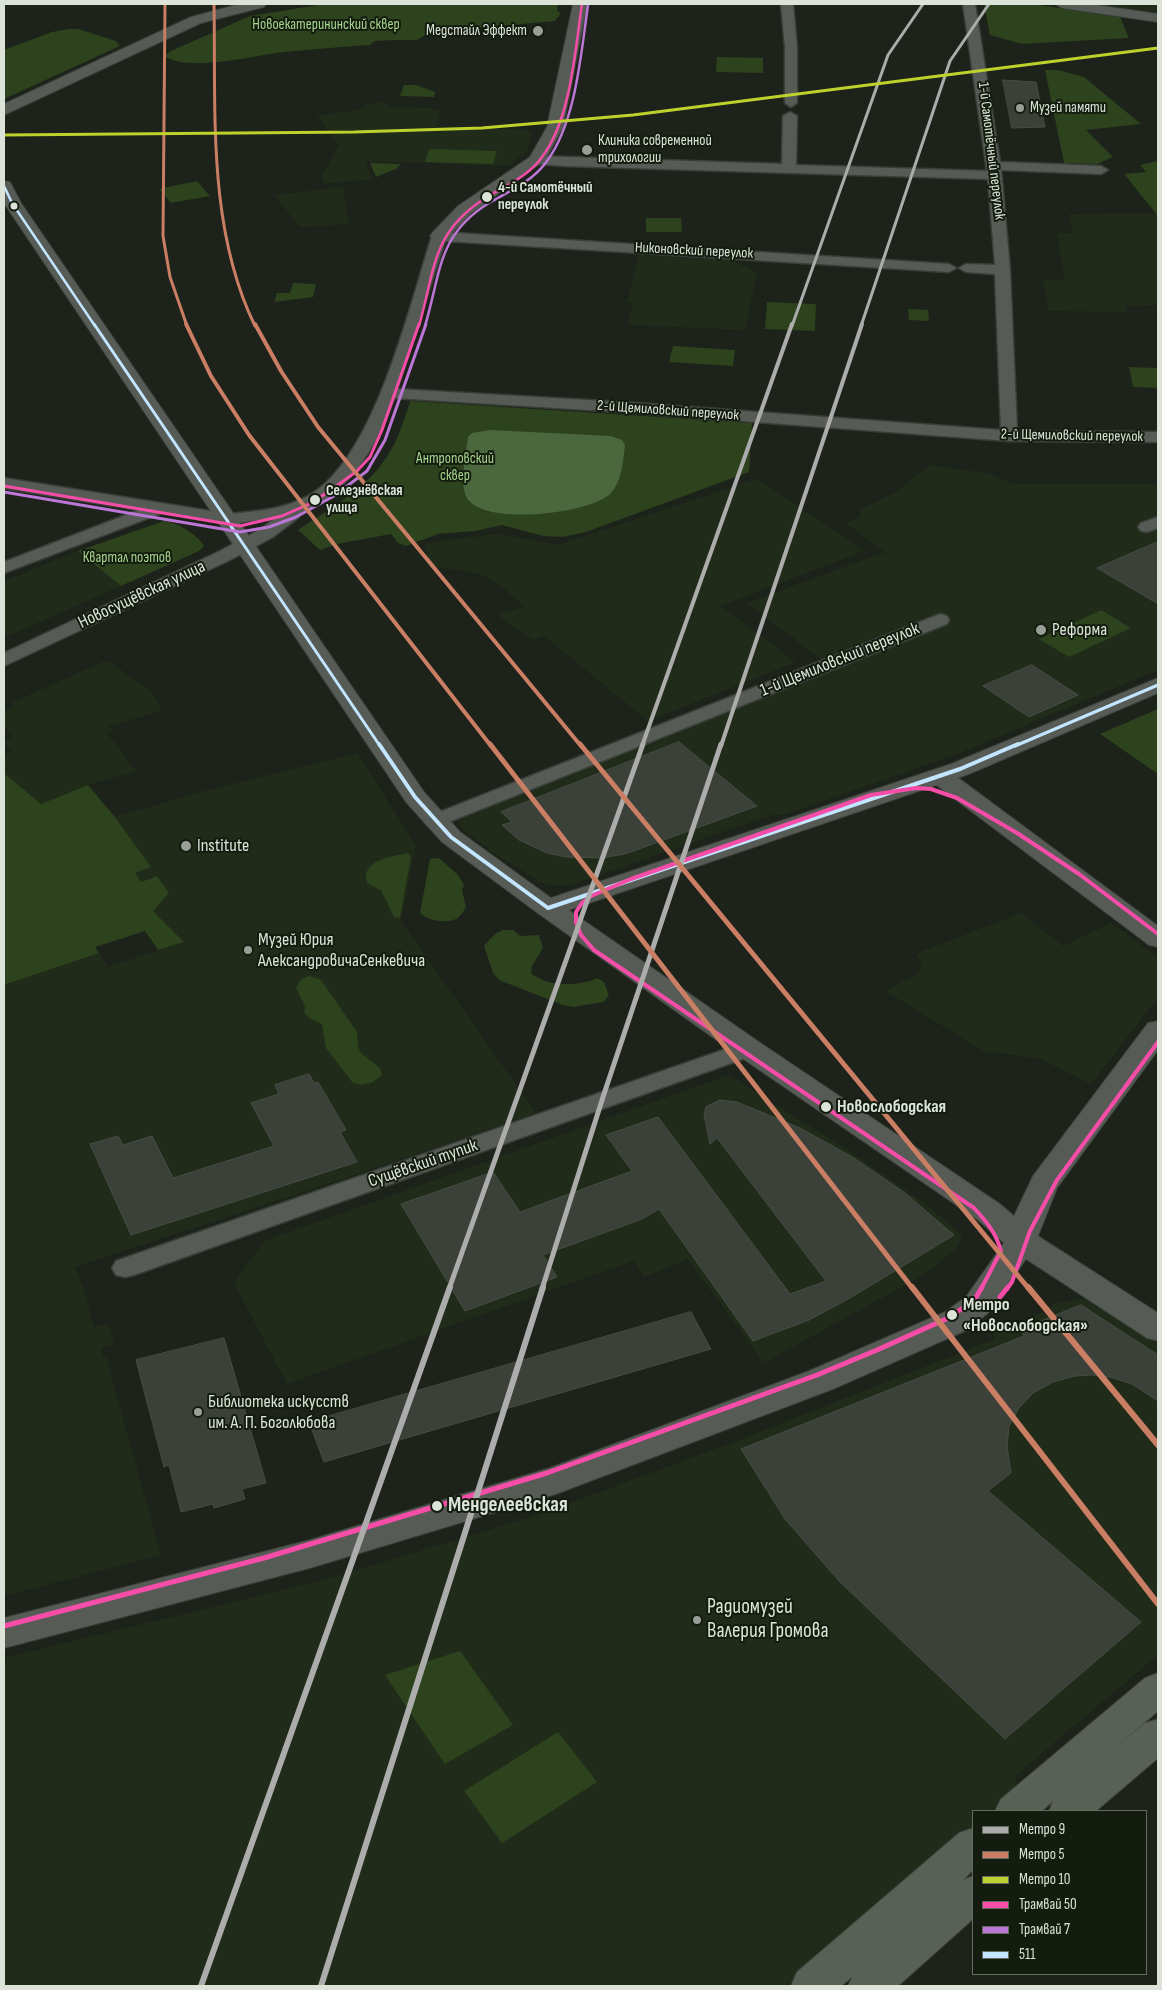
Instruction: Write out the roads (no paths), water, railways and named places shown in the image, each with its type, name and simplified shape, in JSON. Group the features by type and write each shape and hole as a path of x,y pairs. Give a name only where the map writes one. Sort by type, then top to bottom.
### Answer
{"main road":[{"path":"1015,1810 1158,1689"},
{"path":"1069,1810 1156,1741"},
{"path":"811,1986 972,1847"},
{"path":"868,1986 972,1895"}],"street":[{"path":"4,110 208,16 259,4"},
{"path":"4,483 229,518 263,517 301,507 322,494 352,467 372,435 422,297 439,236 464,210 537,160 555,127 580,4"},
{"path":"788,4 791,48 789,168"},
{"name":"1-й Самотёчный переулок","path":"969,4 994,170 1003,270 1009,432"},
{"path":"1062,4 1158,18"},
{"path":"537,160 789,168 1102,170"},
{"path":"4,186 8,199 157,418 229,518 415,797 434,821 476,857 548,908 749,1049 989,1212 1022,1240 1158,1329"},
{"name":"Никоновский переулок","path":"439,236 949,268"},
{"path":"966,268 1003,270"},
{"name":"2-й Щемиловский переулок","path":"388,393 1009,432 1158,437"},
{"path":"4,568 161,507"},
{"name":"Новосущёвская улица","path":"4,660 267,533 301,507"},
{"name":"1-й Щемиловский переулок","path":"434,821 940,620"},
{"path":"548,908 940,776 990,757 1158,685"},
{"path":"940,776 1158,939"},
{"path":"4,1633 310,1554 556,1480 768,1401 909,1343 963,1316 977,1306 1022,1240 1028,1218 1044,1184 1158,1030"},
{"name":"Сущёвский тупик","path":"125,1268 749,1049"}],"metro line":[{"name":"5","path":"165,4 163,236 170,277 184,320 211,376 249,435 1158,1604"},
{"name":"5","path":"214,4 219,182 221,212 229,257 249,313 293,390 318,427 1158,1445"},
{"name":"9","path":"201,1986 888,55 923,4"},
{"name":"9","path":"321,1986 603,1097 950,61 989,4"},
{"name":"10","path":"4,135 354,132 482,128 633,115 1158,48"}],"tram line":[{"name":"50","path":"4,486 240,526 255,524 282,516 307,505 330,491 363,466 377,444 414,341 426,301 435,259 445,236 462,215 531,170 543,157 553,138 567,93 582,4"},
{"name":"7","path":"4,492 240,532 283,523 309,511 334,496 367,471 382,447 388,433 424,330 443,256 449,241 465,220 535,175 548,161 558,142 573,96 588,5"},
{"name":"50","path":"4,1626 264,1558 547,1473 817,1375 946,1319 974,1301 996,1264 1001,1251 997,1237 990,1225 974,1208 594,950 581,935 576,922 576,912 582,903 591,896 631,879 871,795 901,789 924,788 940,791 973,806 1038,846 1079,874 1158,934"},
{"name":"50","path":"1000,1297 1012,1282 1030,1231 1057,1180 1158,1042"}],"place":[{"name":"Медстайл Эффект","path":"538,31"},
{"name":"Музей памяти","path":"1020,108"},
{"name":"Клиника современной трихологии","path":"587,150"},
{"name":"4-й Самотёчный переулок","path":"487,197"},
{"name":"Селезнёвская улица","path":"315,500"},
{"name":"Реформа","path":"1041,630"},
{"name":"Institute","path":"186,846"},
{"name":"Музей Юрия АлександровичаСенкевича","path":"248,950"},
{"name":"Новослободская","path":"826,1107"},
{"name":"Метро «Новослободская»","path":"952,1315"},
{"name":"Библиотека искусств им. А. П. Боголюбова","path":"198,1412"},
{"name":"Менделеевская","path":"437,1506"},
{"name":"Радиомузей Валерия Громова","path":"697,1620"}],"park label":[{"name":"Новоекатерининский сквер","path":"326,25"},
{"name":"Антроповский сквер","path":"455,468"},
{"name":"Квартал поэтов","path":"127,558"}]}
